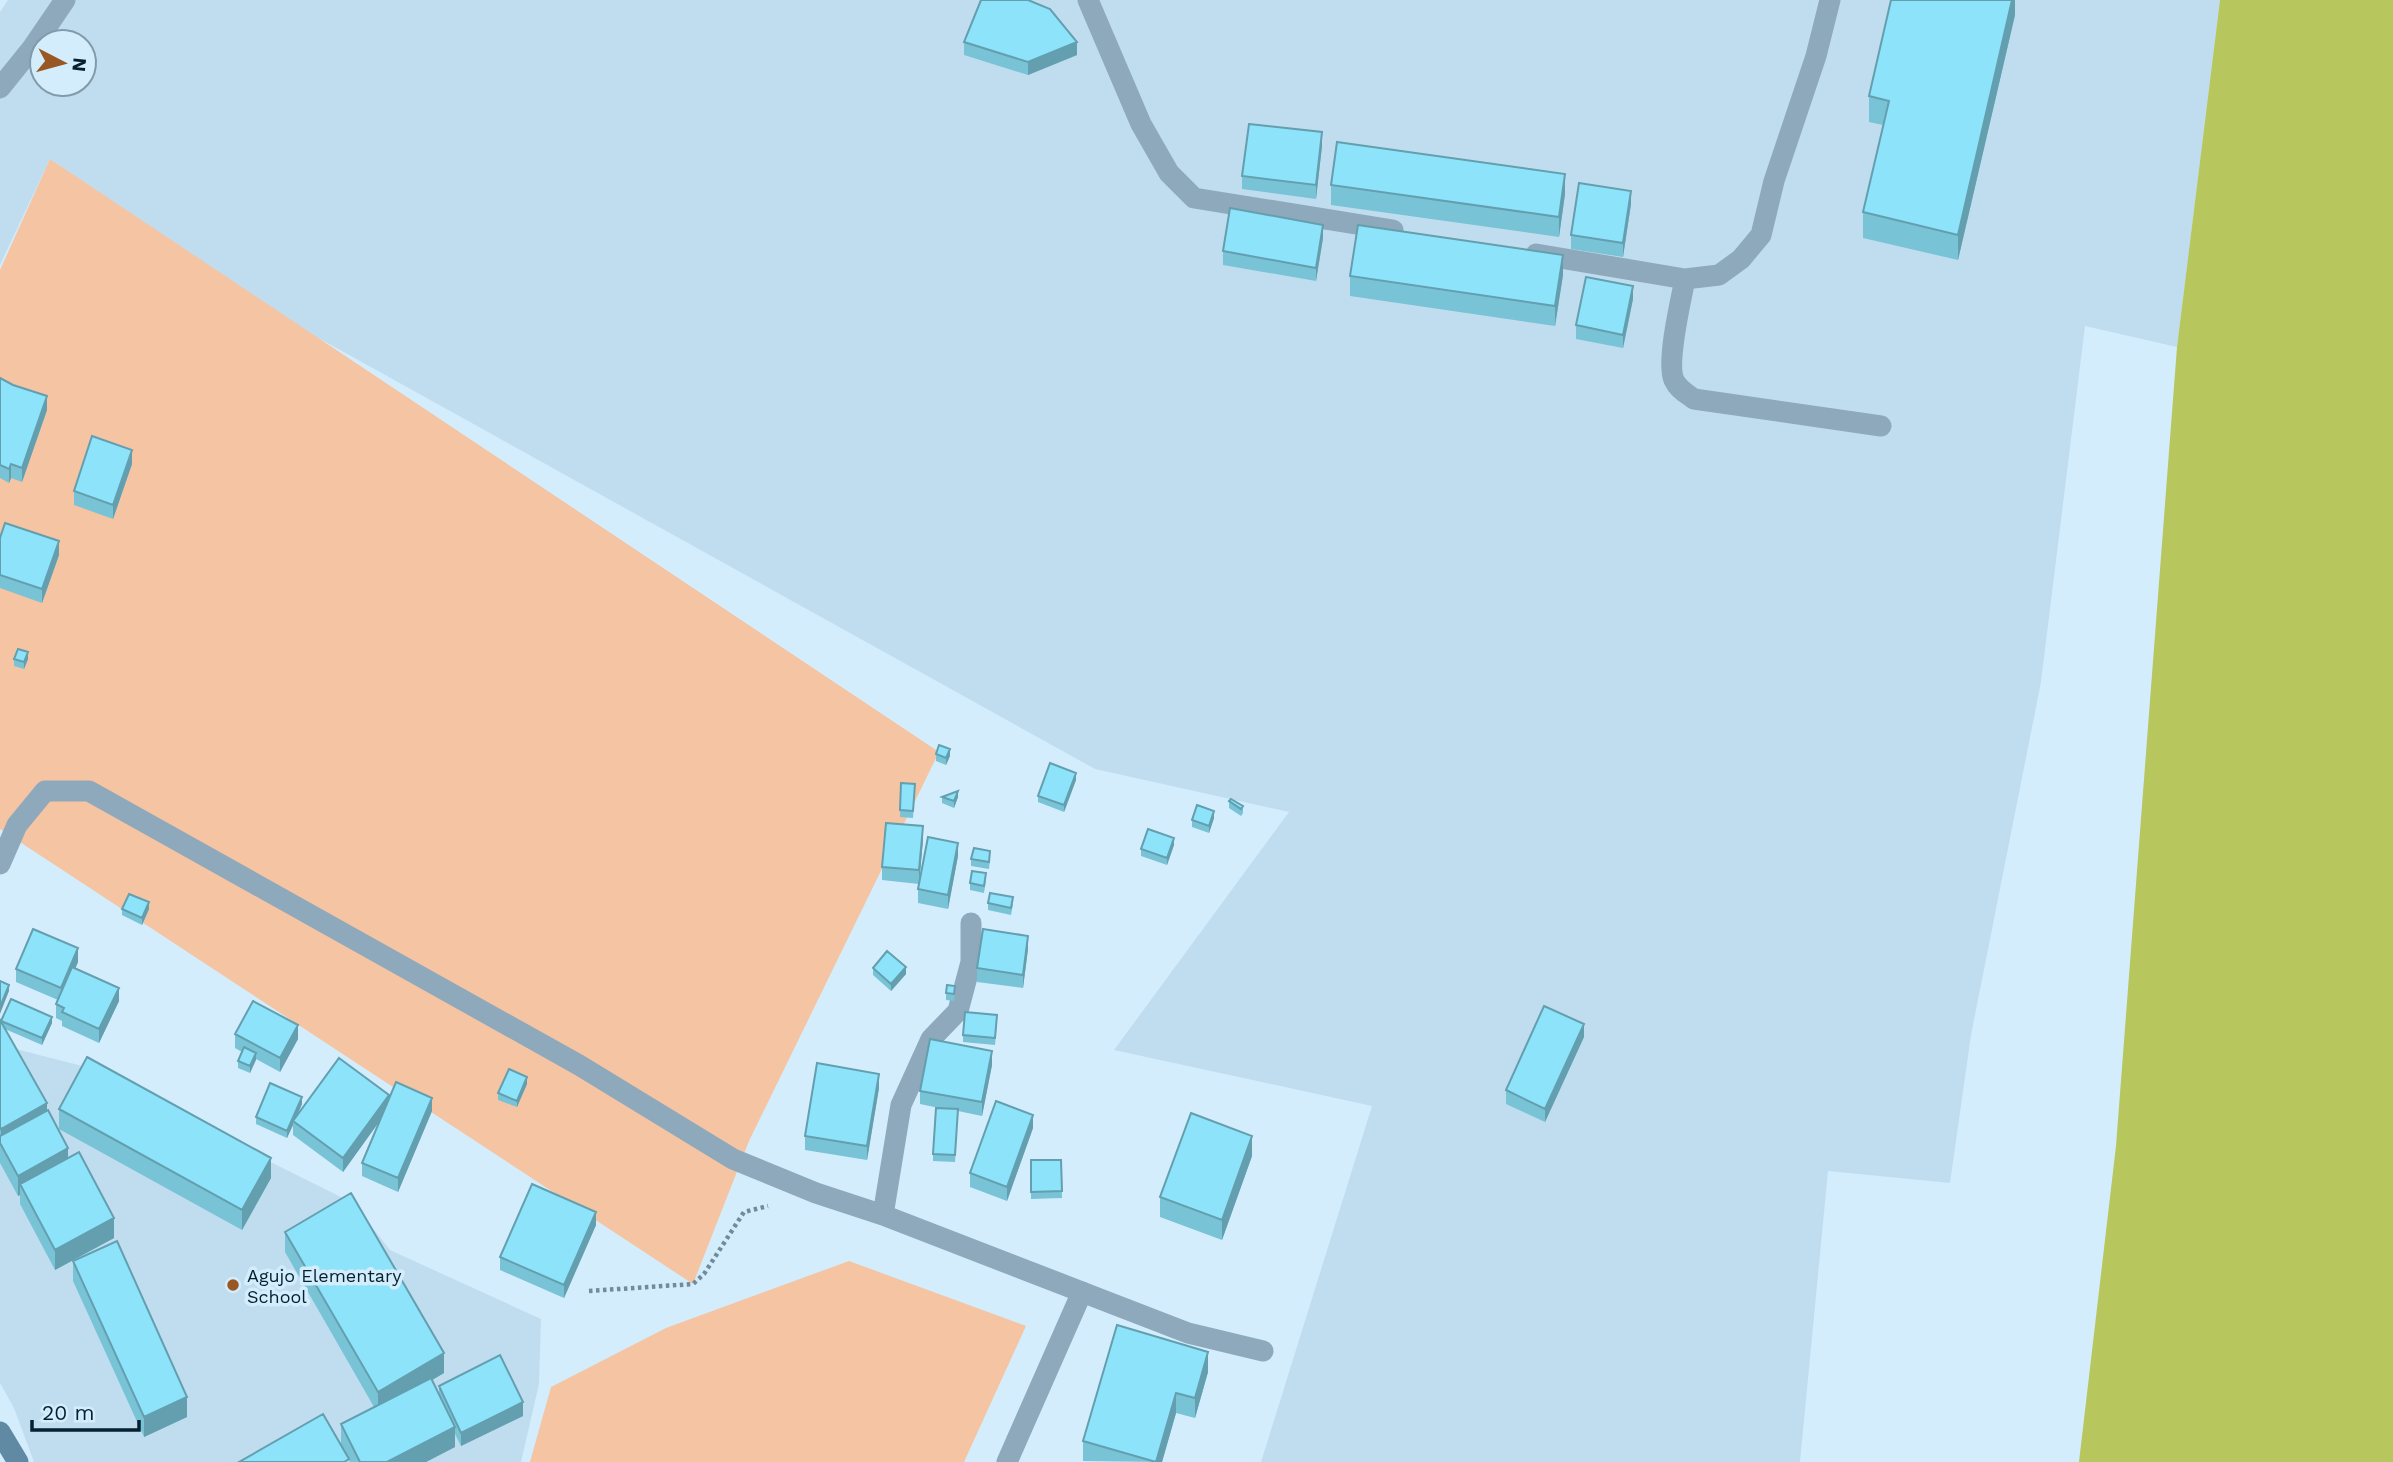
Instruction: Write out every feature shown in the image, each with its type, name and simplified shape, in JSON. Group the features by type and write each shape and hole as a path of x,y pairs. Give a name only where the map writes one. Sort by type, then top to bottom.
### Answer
{"main road":[{"path":"0,1432 18,1462"}],"street":[{"path":"0,88 33,47 65,0"},
{"path":"1088,0 1141,124 1169,173 1194,198 1412,234"},
{"path":"1521,251 1685,279 1719,275 1741,259 1761,235 1774,181 1816,55 1830,0"},
{"path":"1685,279 1671,364 1673,378 1680,389 1694,399 1881,426"},
{"path":"0,864 17,825 45,791 89,791 579,1065 733,1159 816,1193 883,1215 1188,1333 1263,1351"},
{"path":"883,1215 901,1105 931,1039 958,1012 971,962 971,923"},
{"path":"1007,1462 1082,1292"}],"path":[{"path":"589,1291 693,1284 704,1274 744,1212 816,1193"}],"shaded area":[{"path":"8,0 2220,0 2177,347 2085,326 2041,682 1971,1035 1950,1183 1828,1171 1800,1462 1261,1462 1372,1106 1114,1050 1289,812 1095,769 295,325 50,159 0,265 0,12"},
{"path":"2220,0 2393,0 2393,1462 2079,1462 2116,1146 2177,347"},
{"path":"50,159 939,752 749,1141 693,1284 0,829 0,270"},
{"name":"Agujo Elementary School","path":"0,1039 12,1048 94,1069 202,1128 353,1203 390,1250 541,1319 539,1384 521,1462 34,1462 14,1408 0,1383"},
{"path":"849,1261 1026,1326 964,1462 530,1462 551,1387 666,1328"}],"building":[{"path":"981,0 1028,0 1050,9 1077,42 1028,62 964,42"},
{"path":"1891,0 2012,0 1958,235 1863,212 1889,101 1869,96"},
{"path":"1249,124 1322,132 1316,185 1242,176"},
{"path":"1337,142 1565,174 1559,217 1331,185"},
{"path":"1579,183 1631,191 1623,243 1571,235"},
{"path":"1230,208 1323,225 1316,268 1223,251"},
{"path":"1358,225 1563,255 1555,306 1350,276"},
{"path":"1586,277 1633,286 1623,335 1576,325"},
{"path":"0,378 47,396 22,468 11,464 9,469 0,465"},
{"path":"92,436 132,450 113,505 74,491"},
{"path":"5,523 59,541 42,589 0,575 0,538"},
{"path":"18,649 28,652 24,662 14,659"},
{"path":"939,745 950,749 946,758 936,754"},
{"path":"1050,763 1076,773 1064,805 1038,796"},
{"path":"901,783 915,784 913,811 900,810"},
{"path":"958,791 954,801 942,797"},
{"path":"1231,799 1243,806 1241,809 1229,801"},
{"path":"1197,805 1214,811 1209,826 1192,820"},
{"path":"886,823 923,826 919,870 882,867"},
{"path":"1148,829 1174,838 1167,858 1141,849"},
{"path":"928,837 958,843 948,895 918,889"},
{"path":"974,848 990,851 989,862 971,859"},
{"path":"972,871 986,873 984,886 970,883"},
{"path":"990,893 1013,897 1011,908 988,903"},
{"path":"129,894 149,902 142,918 122,909"},
{"path":"33,929 78,948 61,988 16,969"},
{"path":"983,929 1028,936 1023,975 977,968"},
{"path":"887,951 906,967 891,984 873,968"},
{"path":"72,967 119,988 99,1029 62,1012 64,1008 56,1004"},
{"path":"0,981 9,985 0,1007"},
{"path":"947,985 955,986 954,994 946,993"},
{"path":"11,999 52,1017 42,1038 1,1021"},
{"path":"253,1001 298,1025 280,1058 235,1034"},
{"path":"1544,1006 1584,1024 1545,1109 1506,1090"},
{"path":"965,1012 997,1015 995,1038 963,1035"},
{"path":"0,1020 47,1103 1,1129 0,1127"},
{"path":"930,1039 992,1051 982,1102 920,1091"},
{"path":"244,1047 256,1053 250,1066 238,1061"},
{"path":"87,1057 271,1158 242,1210 59,1109"},
{"path":"339,1058 389,1095 343,1158 293,1121"},
{"path":"817,1063 879,1074 867,1146 805,1136"},
{"path":"509,1069 527,1077 517,1101 498,1093"},
{"path":"396,1082 432,1098 398,1178 362,1163"},
{"path":"270,1083 302,1097 287,1131 256,1117"},
{"path":"996,1101 1033,1115 1007,1187 970,1173"},
{"path":"936,1108 958,1109 955,1155 933,1154"},
{"path":"48,1110 68,1148 18,1176 0,1143 0,1136"},
{"path":"1191,1113 1252,1136 1222,1220 1160,1197"},
{"path":"79,1152 114,1218 55,1250 20,1184"},
{"path":"1031,1160 1061,1160 1062,1191 1031,1192"},
{"path":"532,1184 596,1212 564,1285 500,1257"},
{"path":"351,1193 444,1353 378,1392 285,1232"},
{"path":"117,1241 187,1397 144,1417 73,1261"},
{"path":"1117,1325 1208,1352 1195,1398 1176,1393 1156,1462 1083,1441"},
{"path":"500,1355 523,1402 461,1433 439,1386"},
{"path":"431,1378 455,1427 387,1462 360,1462 341,1424"},
{"path":"323,1414 349,1459 344,1462 239,1462"}],"place":[{"name":"Agujo Elementary School","path":"233,1285"}]}
